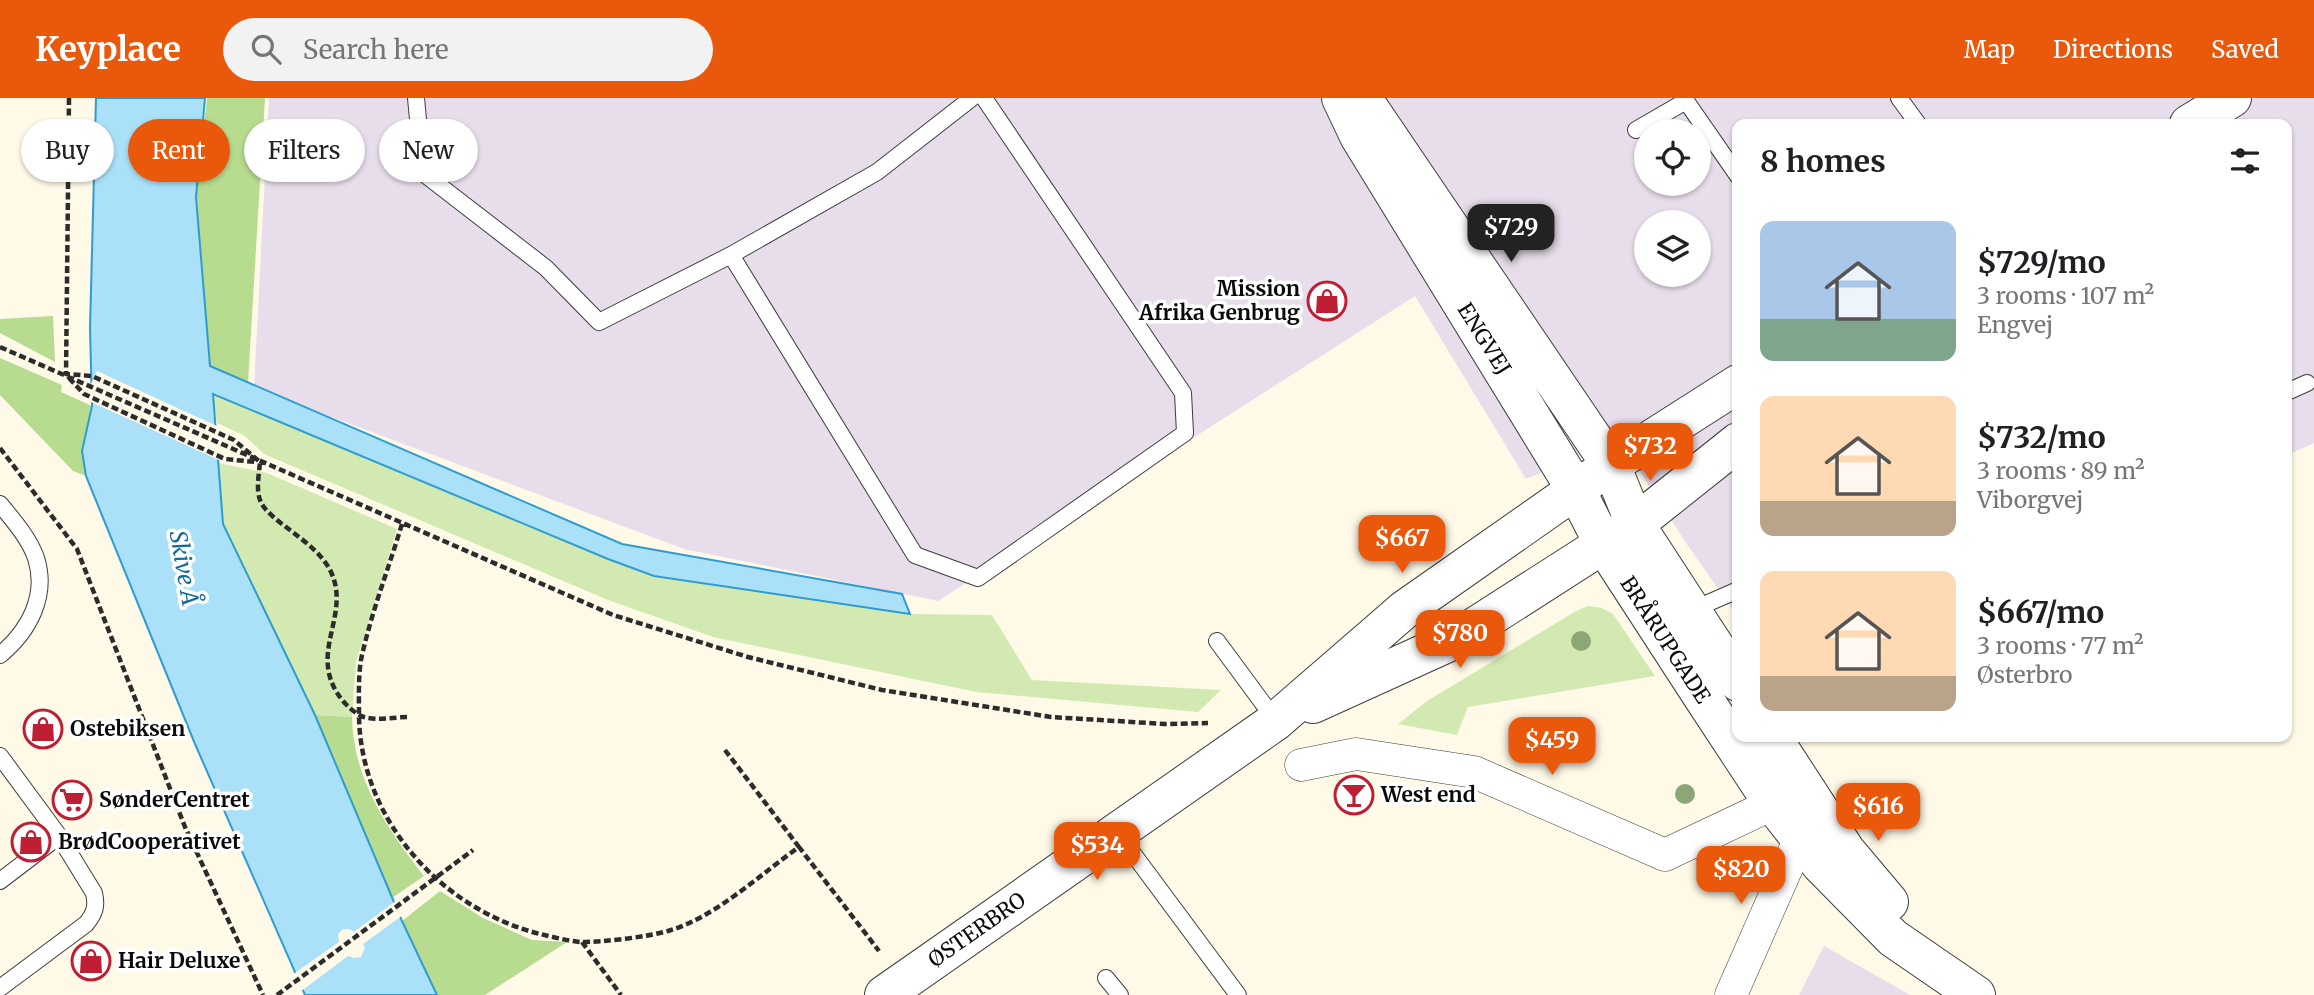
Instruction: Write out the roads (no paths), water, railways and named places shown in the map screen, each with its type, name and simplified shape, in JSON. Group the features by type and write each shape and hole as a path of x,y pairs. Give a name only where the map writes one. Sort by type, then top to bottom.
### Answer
{"street":[{"name":"ENGVEJ","path":"1341,98 1359,136 1576,490 1604,545"},
{"name":"ENGVEJ","path":"1361,98 1611,465 1635,524"},
{"path":"2197,119 2232,98"},
{"name":"ØSTERBRO","path":"884,995 1276,721 1404,610 1611,465 1732,388"},
{"name":"ØSTERBRO","path":"1276,721 1454,640 1635,524 1732,447"},
{"name":"BRÅRUPGADE","path":"1635,524 1732,673"},
{"name":"BRÅRUPGADE","path":"1604,545 1732,719"},
{"name":"BRÅRUPGADE","path":"1749,742 1789,796 1846,851 1961,985"},
{"name":"BRÅRUPGADE","path":"1773,742 1800,838 1821,865 1893,938 1961,985"},
{"path":"1301,765 1356,754 1474,772 1665,855 1789,796"},
{"path":"1731,995 1800,838"}],"lane":[{"path":"416,98 423,173 546,268 599,322 731,255 877,172 972,98"},
{"path":"731,255 915,555 978,578 1185,433 1182,393 984,98"},
{"path":"1899,98 1914,119"},
{"path":"1655,119 1686,101 1698,119"},
{"path":"1711,137 1732,167"},
{"path":"2292,390 2307,383"},
{"path":"0,504 25,536 36,558 39,581 37,602 29,623 15,642 0,654"},
{"path":"1692,610 1732,593"},
{"path":"1217,641 1276,721"},
{"path":"0,988 86,924 96,909 94,893 60,836 1,760"},
{"path":"1117,832 1238,995"},
{"path":"0,881 60,836"},
{"path":"1106,978 1120,995"}],"water":[{"name":"Skive Å","path":"96,98 205,98 203,119 128,119 128,182 197,182 196,197 210,366 622,544 902,594 910,614 654,576 213,394 223,524 315,715 402,921 437,995 305,995 195,744 86,476 82,451 92,406 90,328 94,182 114,182 114,119 95,119"}],"place":[{"name":"Mission Afrika Genbrug","path":"1327,301"},
{"name":"Ostebiksen","path":"43,729"},
{"name":"West end","path":"1354,795"},
{"name":"SønderCentret","path":"72,800"},
{"name":"BrødCooperativet","path":"31,842"},
{"name":"Hair Deluxe","path":"91,961"}]}
